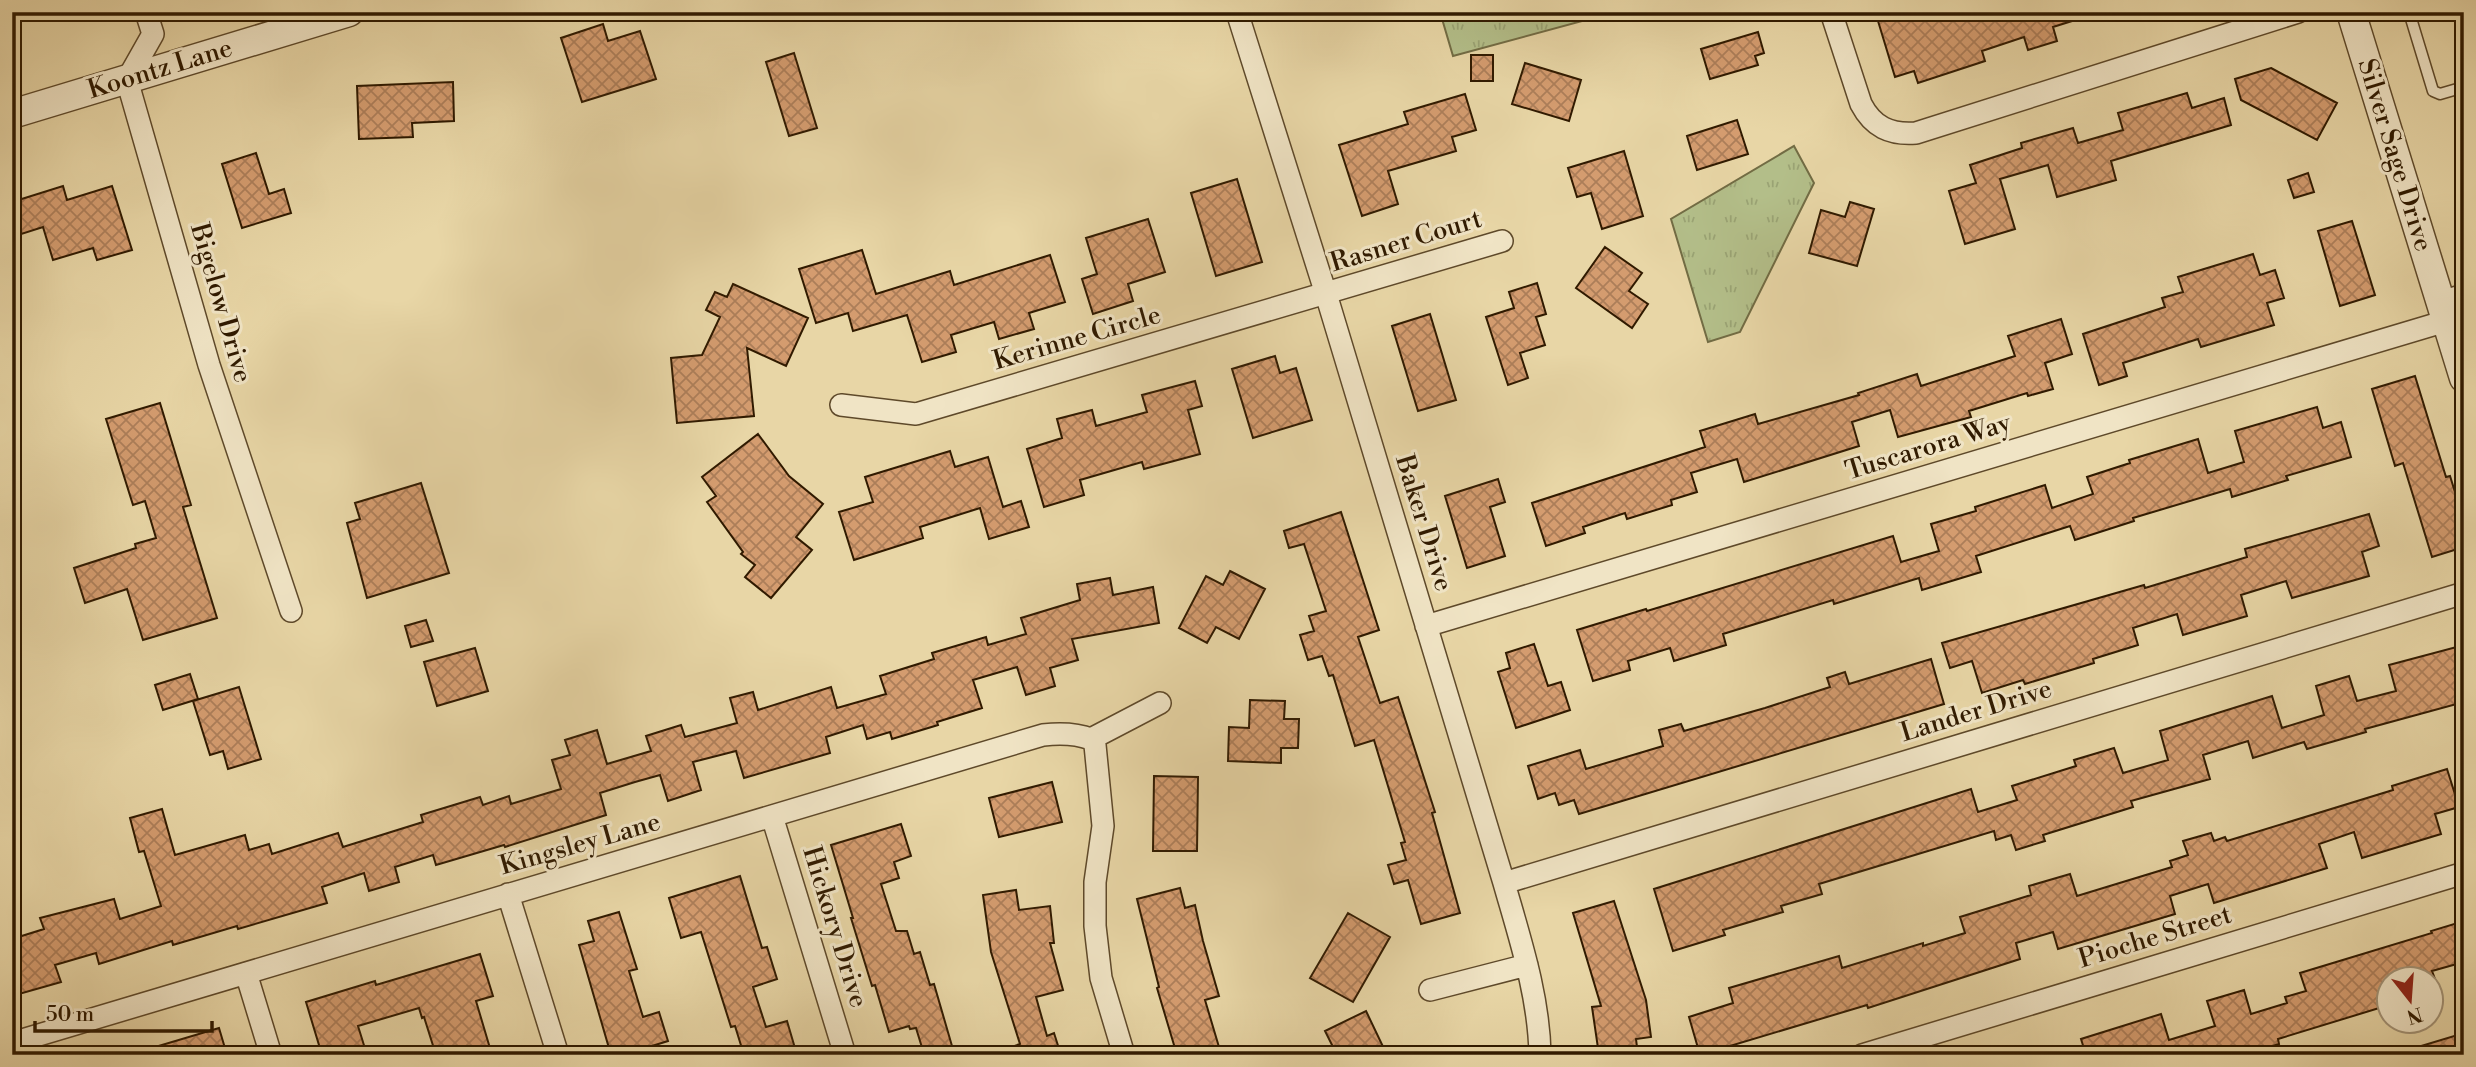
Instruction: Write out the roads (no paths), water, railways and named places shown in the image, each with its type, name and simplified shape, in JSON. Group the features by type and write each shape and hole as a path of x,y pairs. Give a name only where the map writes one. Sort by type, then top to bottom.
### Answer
{"street":[{"path":"127,80 153,34 146,12"},
{"name":"Koontz Lane","path":"12,114 349,12"},
{"name":"Baker Drive","path":"1237,12 1326,294 1504,883 1527,965 1540,1030 1540,1055"},
{"path":"1831,12 1867,115 1884,129 1899,134 1916,133 2298,12"},
{"name":"Silver Sage Drive","path":"2351,12 2450,306 2464,379"},
{"name":"Bigelow Drive","path":"127,80 209,365 291,611"},
{"name":"Rasner Court","path":"1326,294 1502,241"},
{"name":"Kerinne Circle","path":"841,405 916,414 1326,294"},
{"name":"Tuscarora Way","path":"1426,626 2450,306"},
{"name":"Lander Drive","path":"1504,883 2464,593"},
{"path":"1124,1055 1101,978 1094,926 1095,882 1103,826 1095,745 1091,739 1160,703"},
{"name":"Kingsley Lane","path":"12,1043 1043,735 1060,733 1091,739"},
{"name":"Hickory Drive","path":"772,816 845,1055"},
{"name":"Pioche Street","path":"1862,1055 2464,873"},
{"path":"508,894 558,1055"},
{"path":"1430,990 1527,965"},
{"path":"246,973 271,1055"}],"lane":[{"path":"2409,12 2433,91 2440,94 2464,87"}]}
